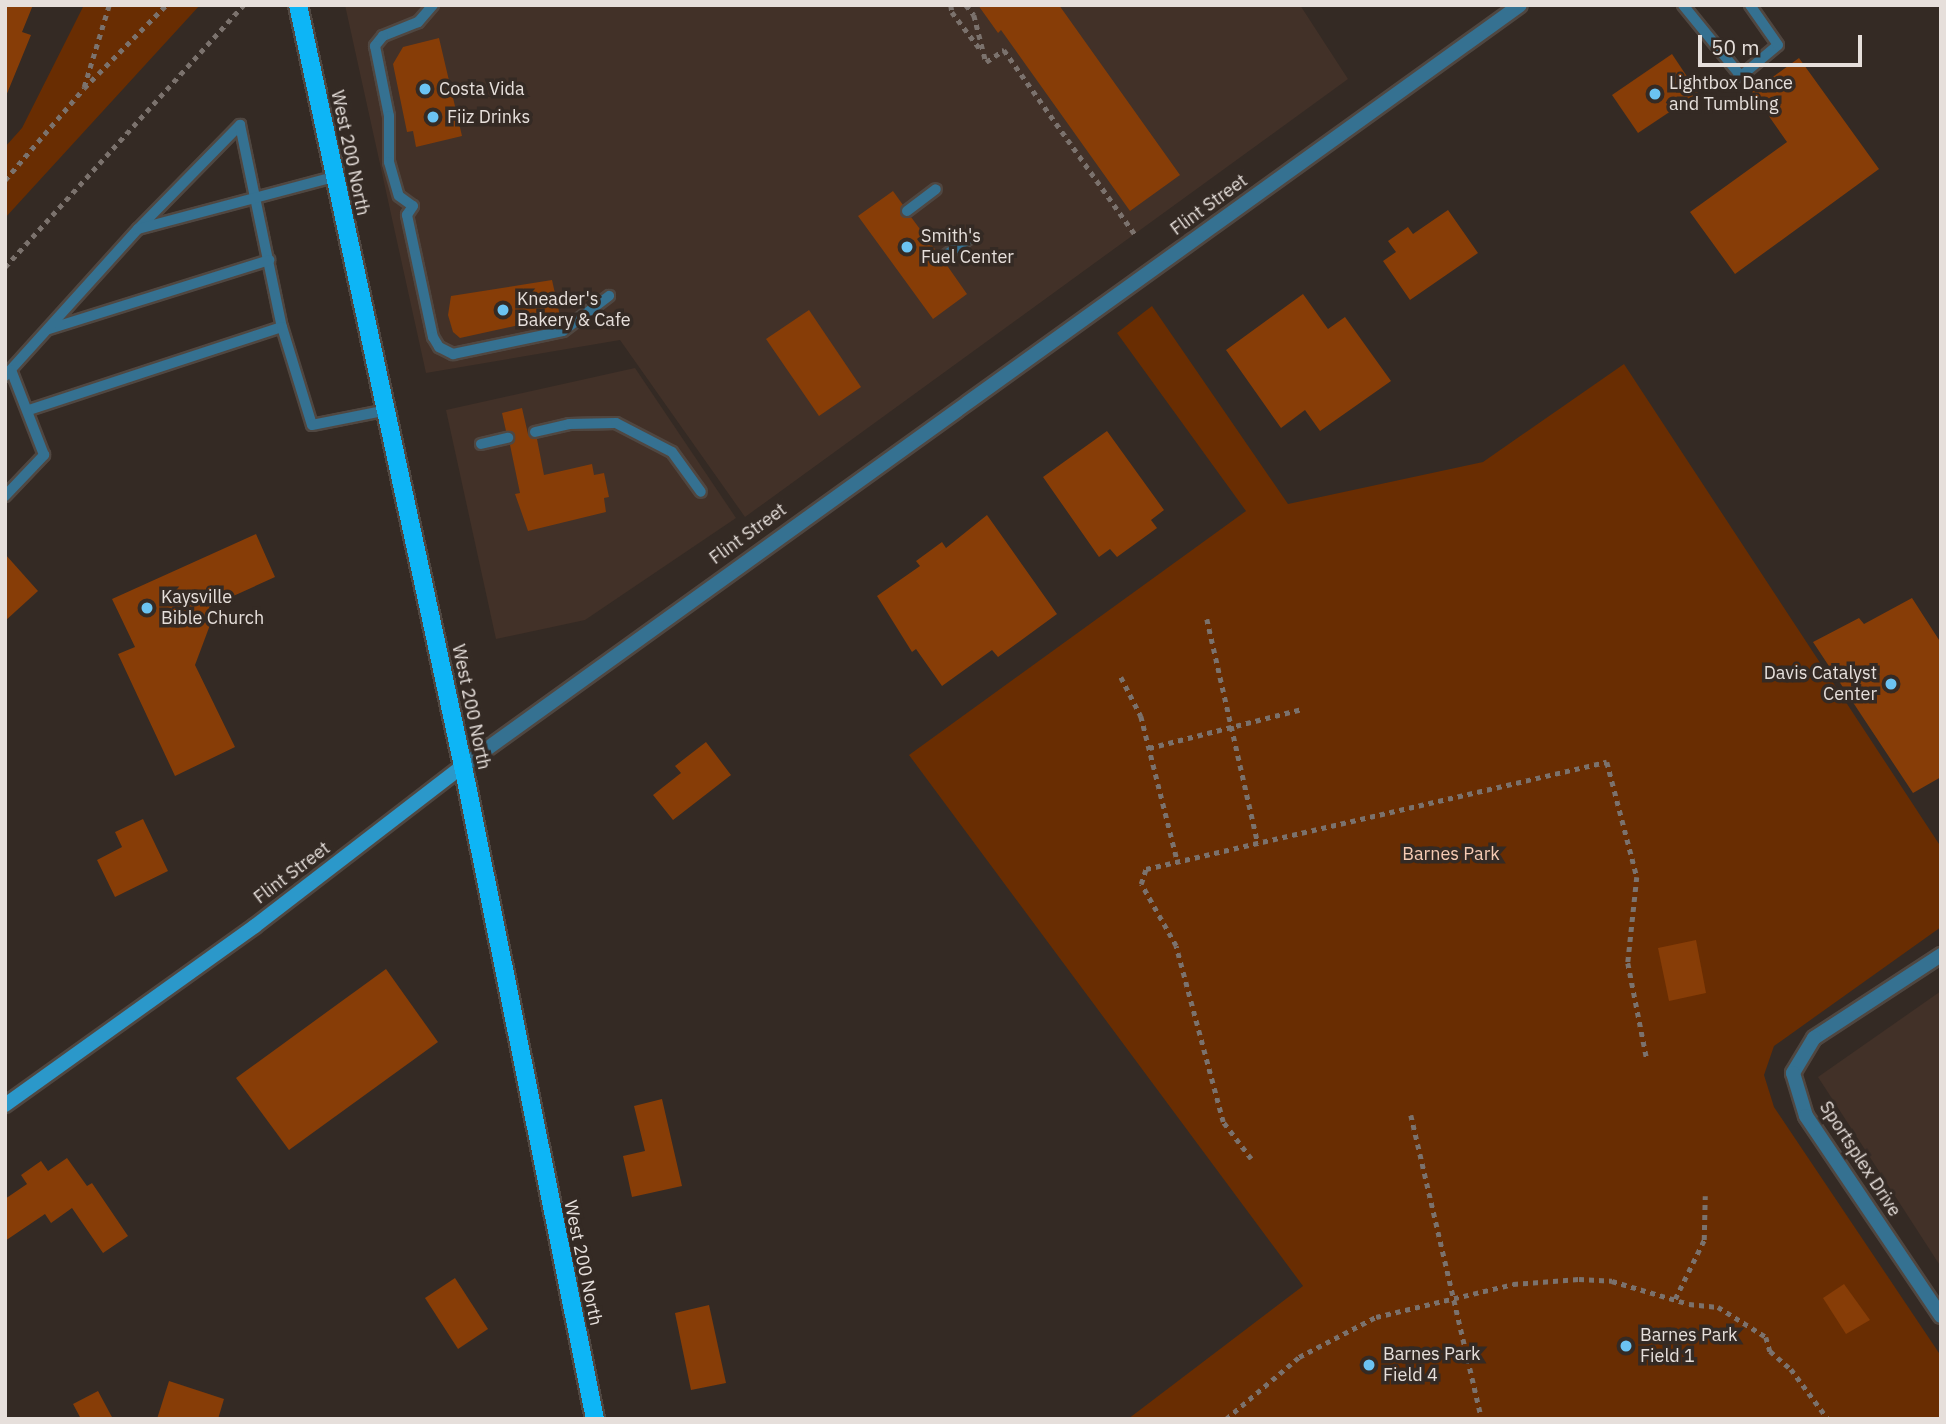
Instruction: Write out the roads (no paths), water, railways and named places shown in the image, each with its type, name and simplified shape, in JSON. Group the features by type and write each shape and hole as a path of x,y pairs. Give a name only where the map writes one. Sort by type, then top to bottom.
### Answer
{"main road":[{"name":"West 200 North","path":"298,5 383,411 463,766 595,1419"},
{"name":"Flint Street","path":"5,1105 255,926 463,766"}],"street":[{"name":"Flint Street","path":"463,766 1520,5"},
{"name":"Sportsplex Drive","path":"1941,955 1814,1038 1793,1073 1805,1116 1941,1316"}],"lane":[{"path":"433,5 418,22 383,36 375,46 389,116 389,162 399,196 413,206 407,215 433,337 439,347 453,354 563,331 609,296"},
{"path":"1683,5 1741,76 1778,45 1750,5"},
{"path":"5,496 44,455 29,410 8,373 138,229 240,125 282,327 312,425 383,411"},
{"path":"138,229 333,177"},
{"path":"907,211 936,189"},
{"path":"942,258 970,238"},
{"path":"47,330 269,260"},
{"path":"29,410 282,327"},
{"path":"535,432 569,424 617,423 672,452 701,492"},
{"path":"481,444 508,438"}],"place":[{"name":"Costa Vida","path":"425,89"},
{"name":"Lightbox Dance and Tumbling","path":"1655,94"},
{"name":"Fiiz Drinks","path":"433,117"},
{"name":"Smith's Fuel Center","path":"907,247"},
{"name":"Kneader's Bakery & Cafe","path":"503,310"},
{"name":"Kaysville Bible Church","path":"147,608"},
{"name":"Davis Catalyst Center","path":"1891,684"},
{"name":"Barnes Park Field 1","path":"1626,1346"},
{"name":"Barnes Park Field 4","path":"1369,1365"}],"park label":[{"name":"Barnes Park","path":"1451,854"}]}
